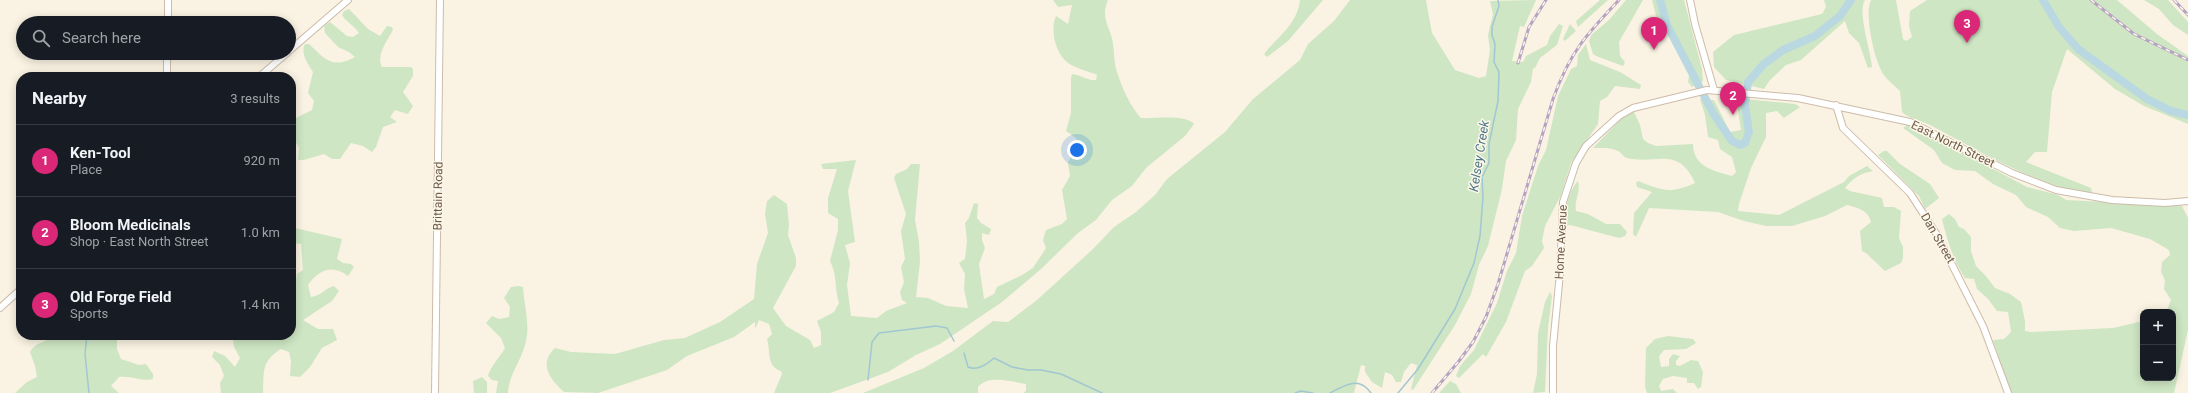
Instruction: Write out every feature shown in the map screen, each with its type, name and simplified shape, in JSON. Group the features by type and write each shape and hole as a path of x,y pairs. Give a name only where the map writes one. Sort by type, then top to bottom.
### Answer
{"street":[{"path":"168,0 168,16"},
{"path":"296,45 348,0"},
{"name":"Brittain Road","path":"435,393 440,0"},
{"path":"1690,0 1695,24 1714,90"},
{"path":"167,72 168,60"},
{"path":"265,72 279,60"},
{"name":"East North Street","path":"1668,99 1707,90 1714,90 1798,98 1836,105 1915,124 2012,173 2056,190 2112,200 2165,203 2188,201"},
{"name":"Home Avenue","path":"1553,393 1553,346 1560,273 1561,209 1574,169 1586,146 1624,112 1633,108 1668,99"},
{"name":"Dan Street","path":"1836,105 1843,128 1910,193 1937,235 1983,326 2008,393"},
{"path":"0,308 16,294"}],"green space":[{"path":"1053,0 1108,0 1105,9 1105,18 1112,40 1116,67 1119,78 1133,108 1141,118 1177,118 1190,121 1194,124 1185,136 1146,168 1132,186 1112,200 1096,220 1078,233 1041,269 1002,302 940,344 916,355 888,372 830,393 774,393 782,374 781,371 776,369 771,362 767,339 772,334 769,324 759,320 755,329 755,322 734,337 687,356 667,370 598,393 564,392 554,382 548,371 547,360 555,348 571,352 615,354 664,340 685,338 720,322 754,299 757,264 768,233 765,214 767,201 774,195 787,204 789,225 788,235 796,258 796,266 773,308 786,326 810,340 814,348 821,345 821,332 817,321 834,312 839,303 834,272 830,261 838,230 838,219 828,213 828,198 837,169 823,169 821,164 856,160 848,191 855,242 845,245 850,263 847,285 851,316 877,318 886,311 907,303 902,300 900,292 904,282 901,267 905,259 901,231 906,214 894,178 896,174 907,169 911,164 920,164 915,220 919,242 920,262 916,297 928,298 946,306 968,308 964,289 965,274 959,263 965,259 967,241 965,223 969,218 974,203 978,204 977,218 981,223 991,229 989,235 982,233 982,240 985,248 979,264 984,299 994,294 997,287 1033,268 1046,248 1043,240 1046,230 1062,224 1067,219 1062,190 1070,176 1068,163 1077,143 1076,138 1066,131 1071,113 1072,74 1093,80 1096,80 1097,75 1071,65 1060,53 1055,41 1054,22 1056,16 1068,24 1072,5 1058,7"},
{"path":"1300,0 1323,0 1288,41 1267,57 1264,54 1291,23 1298,9"},
{"path":"1350,0 1426,0 1432,33 1455,70 1479,78 1486,76 1490,50 1488,35 1493,14 1490,1 1536,0 1524,27 1520,26 1512,61 1523,62 1526,56 1547,45 1550,36 1559,24 1563,26 1557,45 1540,58 1535,68 1533,68 1531,82 1518,109 1516,140 1506,161 1502,189 1488,246 1479,265 1471,294 1455,325 1413,390 1411,389 1417,365 1411,363 1404,372 1401,382 1396,382 1392,375 1385,372 1382,388 1372,382 1365,372 1365,366 1361,365 1354,393 1024,393 1026,390 1026,384 994,380 983,383 978,387 978,393 863,393 924,368 953,351 993,321 1008,322 1037,300 1093,249 1114,227 1136,212 1155,195 1167,179 1225,132 1253,99 1300,60 1308,44 1334,21"},
{"path":"1600,0 1608,0 1578,27 1576,21"},
{"path":"1626,0 1643,0 1619,42 1620,56 1625,62 1623,66 1593,54 1589,41 1591,35 1609,20"},
{"path":"1652,0 1684,0 1702,69 1703,81 1692,87 1688,82 1689,75 1674,43 1656,16"},
{"path":"1824,0 1865,0 1863,5 1863,22 1872,67 1868,68 1859,43 1849,33 1845,21 1801,60 1786,65 1770,80 1764,89 1726,80 1714,67 1713,52 1734,35 1822,14 1826,7"},
{"path":"1871,0 1896,0 1903,39 1906,41 1912,37 1909,26 1910,11 1927,0 2117,0 2157,34 2188,56 2188,124 2144,106 2115,89 2067,49 2052,92 2047,152 2035,152 2026,162 2091,188 2092,192 2086,194 2046,182 1988,156 1932,126 1902,112 1900,91 1884,76 1878,64 1869,24 1869,6"},
{"path":"2144,0 2168,0 2188,22 2188,35 2173,25 2159,9"},
{"path":"349,9 368,29 380,36 387,26 392,27 393,30 381,53 380,58 382,67 411,67 413,69 413,76 403,92 413,106 408,114 395,110 390,117 397,122 383,127 376,147 372,152 363,146 351,143 340,159 332,159 324,154 304,160 298,160 299,148 296,142 296,118 312,110 314,101 308,93 313,72 305,58 303,51 304,47 305,44 309,44 324,58 334,62 347,61 355,57 349,52 338,47 325,33 324,26 330,22 347,36 353,37 359,33 342,15 344,11"},
{"path":"1570,24 1576,31 1565,41 1563,39"},
{"path":"1586,44 1590,60 1620,72 1641,85 1640,89 1615,86 1607,97 1600,101 1598,124 1571,163 1561,195 1545,226 1542,241 1544,248 1532,266 1525,271 1506,322 1486,357 1483,354 1459,378 1456,376 1460,366 1474,350 1497,303 1507,271 1516,253 1522,216 1538,166 1546,150 1558,96 1571,69 1577,66 1578,55"},
{"path":"1736,98 1795,104 1800,107 1784,118 1777,111 1766,113 1766,137 1751,168 1738,211 1779,215 1844,182 1849,176 1867,166 1873,171 1858,176 1845,188 1850,191 1882,198 1884,207 1894,207 1901,211 1899,238 1903,247 1903,258 1901,263 1885,271 1862,251 1860,231 1871,222 1870,218 1865,212 1847,205 1825,216 1792,226 1766,226 1744,221 1718,212 1649,208 1636,237 1633,234 1634,213 1652,192 1637,187 1636,183 1638,181 1666,190 1679,189 1695,183 1688,171 1674,160 1638,160 1627,158 1619,152 1609,148 1593,148 1587,154 1623,117 1634,112 1640,125 1643,139 1648,143 1656,146 1693,144 1696,158 1700,162 1711,169 1732,176 1736,172 1732,157 1720,149 1718,140 1708,137 1705,115 1700,99 1714,100 1730,132 1741,130"},
{"path":"1909,124 2027,187 2058,195 2066,200 2182,206 2188,218 2188,330 2174,393 2011,393 1993,340 2004,339 2011,332 2008,312 1997,311 1988,299 1977,289 1974,279 1965,278 1954,257 1942,219 1949,214 1955,219 1959,227 1964,229 1971,237 1971,251 1976,266 1995,288 2010,294 2021,302 2025,321 2025,331 2113,328 2140,322 2140,381 2176,381 2176,309 2167,309 2171,300 2164,289 2165,280 2161,272 2162,262 2170,255 2169,250 2150,239 2111,228 2074,231 2060,228 2048,217 2026,207 2016,195 1993,184 1975,171 1955,170 1942,163 1934,150 1903,128"},
{"path":"1884,151 1887,151 1900,164 1930,184 1939,198 1925,209 1919,196 1878,155"},
{"path":"1578,181 1579,189 1576,211 1588,214 1606,224 1620,224 1627,232 1625,236 1619,238 1570,225 1565,226 1567,202"},
{"path":"296,228 342,239 337,259 343,263 351,264 354,267 348,276 337,270 326,270 321,272 308,285 311,297 334,286 339,291 332,301 303,320 318,329 333,329 337,340 322,348 310,367 300,377 290,376 291,361 289,352 281,349 270,358 267,363 264,373 263,393 221,393 220,383 224,376 220,365 212,357 214,351 225,356 235,367 240,358 234,347 233,340 296,340 296,282 297,274 303,270 301,244 296,244"},
{"path":"511,287 523,287 527,338 523,351 512,374 508,393 496,393 498,381 492,380 488,376 505,348 501,338 486,323 492,316 499,319 509,317 510,307 504,298"},
{"path":"1550,292 1552,296 1548,328 1545,392 1533,393 1537,374 1538,333 1545,302"},
{"path":"1668,336 1693,339 1696,343 1686,349 1664,350 1659,356 1661,367 1669,366 1669,359 1673,354 1680,356 1676,361 1676,365 1680,366 1691,360 1698,361 1703,372 1701,387 1698,389 1694,383 1687,383 1687,378 1673,376 1663,379 1659,386 1661,391 1673,389 1677,393 1647,393 1645,387 1646,348 1655,339"},
{"path":"47,340 117,340 117,349 121,359 139,365 146,364 153,374 153,379 145,380 119,377 111,386 119,393 15,393 27,382 37,377 30,352 38,344"},
{"path":"482,377 487,382 487,393 474,393 473,381"},
{"path":"1450,381 1456,384 1461,393 1439,393"}],"waterway":[{"name":"Kelsey Creek","path":"1398,393 1418,369 1455,309 1474,263 1480,236 1483,197 1482,177 1489,163 1489,144 1498,101 1499,72 1494,62 1495,44 1492,35 1492,27 1499,6 1498,0"},
{"path":"1660,0 1667,25 1713,113 1732,141 1740,145 1745,143 1749,132 1745,106 1748,82 1764,64 1783,50 1815,36 1840,16 1851,0"},
{"path":"2043,0 2059,27 2078,49 2147,99 2171,111 2188,115"},
{"name":"Kelsey Creek","path":"868,380 872,342 879,333 936,326 947,328 954,341"},
{"path":"86,340 85,354 89,393"},
{"name":"Kelsey Creek","path":"964,353 968,367 975,368 985,365 994,358 1012,367 1061,374 1102,393"},
{"name":"Kelsey Creek","path":"1330,393 1346,385 1357,383 1362,385 1371,393"},
{"name":"Kelsey Creek","path":"1295,393 1301,391 1313,393"}],"railway":[{"path":"1518,63 1529,27 1546,0"},
{"path":"1432,393 1473,342 1486,317 1498,284 1559,83 1580,45 1619,0"},
{"path":"2091,0 2134,34 2188,60"},
{"path":"2174,0 2188,15"}],"place":[{"name":"Old Forge Field","path":"1967,43"},
{"name":"Ken-Tool","path":"1654,50"},
{"name":"Bloom Medicinals","path":"1733,115"}]}
